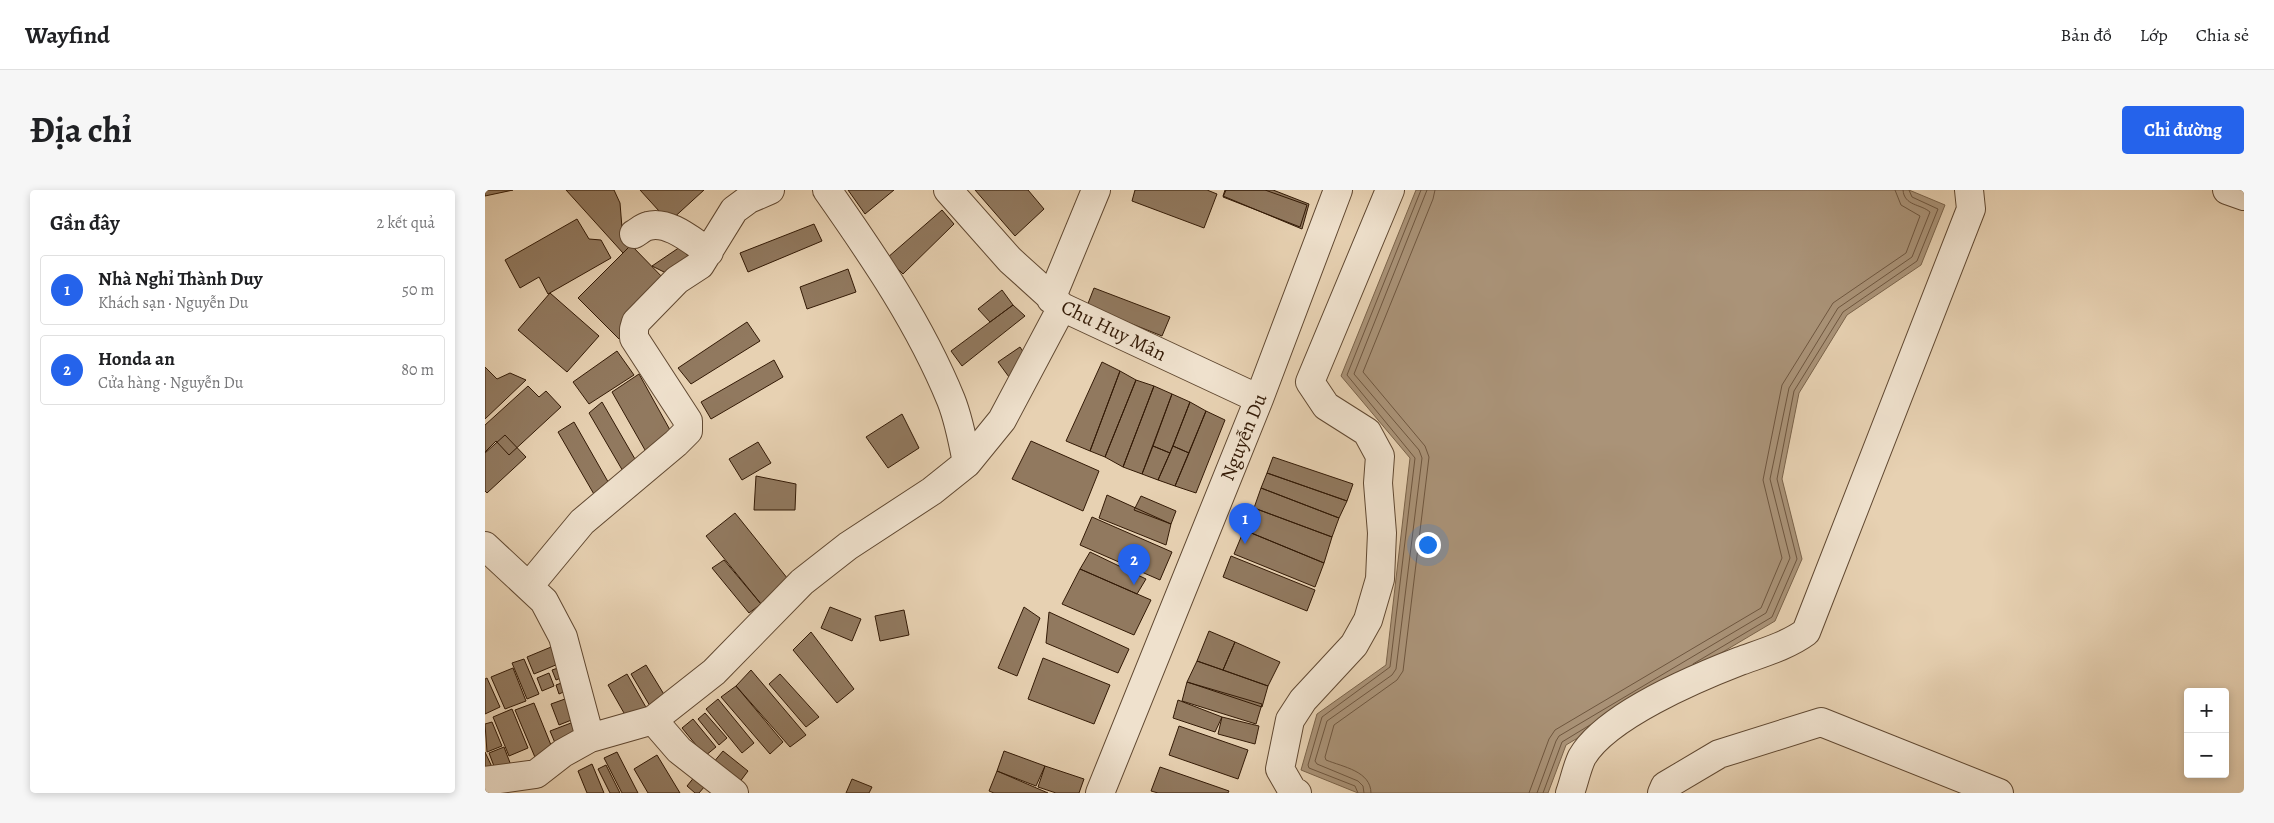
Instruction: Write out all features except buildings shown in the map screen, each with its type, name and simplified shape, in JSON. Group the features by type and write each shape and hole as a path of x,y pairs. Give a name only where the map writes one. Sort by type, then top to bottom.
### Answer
{"street":[{"path":"529,586 582,522 688,431 688,421 634,338 634,329 637,322 677,280 700,265 734,210 749,199 770,190"},
{"path":"827,190 890,280 913,321 952,401 967,463"},
{"name":"Chu Huy Mân","path":"948,190 1010,260 1056,303 1259,399"},
{"path":"485,781 538,784 563,753 589,738 653,720 714,672 803,582 848,546 933,491 967,463 1002,420 1056,303 1095,190"},
{"name":"Nguyễn Du","path":"1100,793 1259,399 1338,190"},
{"path":"1297,793 1292,790 1280,769 1290,720 1303,700 1354,645 1369,620 1380,579 1382,533 1378,483 1379,456 1367,432 1325,406 1310,382 1390,190"},
{"path":"1570,793 1583,757 1610,726 1643,705 1734,664 1795,640 1805,632 1971,209 1969,190"},
{"path":"2227,190 2244,196"},
{"path":"634,234 648,226 660,226 672,229 709,252"},
{"path":"485,546 544,601 563,637 589,738"},
{"path":"653,720 679,750 734,793"},
{"path":"1662,793 1665,786 1719,754 1821,722 1993,792"}],"water":[{"path":"1416,190 1909,190 1945,205 1921,265 1847,315 1799,393 1782,479 1802,559 1775,621 1566,745 1548,793 1358,793 1301,770 1317,714 1386,665 1410,458 1341,376"}],"place":[{"name":"Nhà Nghỉ Thành Duy","path":"1245,544"},
{"name":"Honda an","path":"1134,585"}]}
